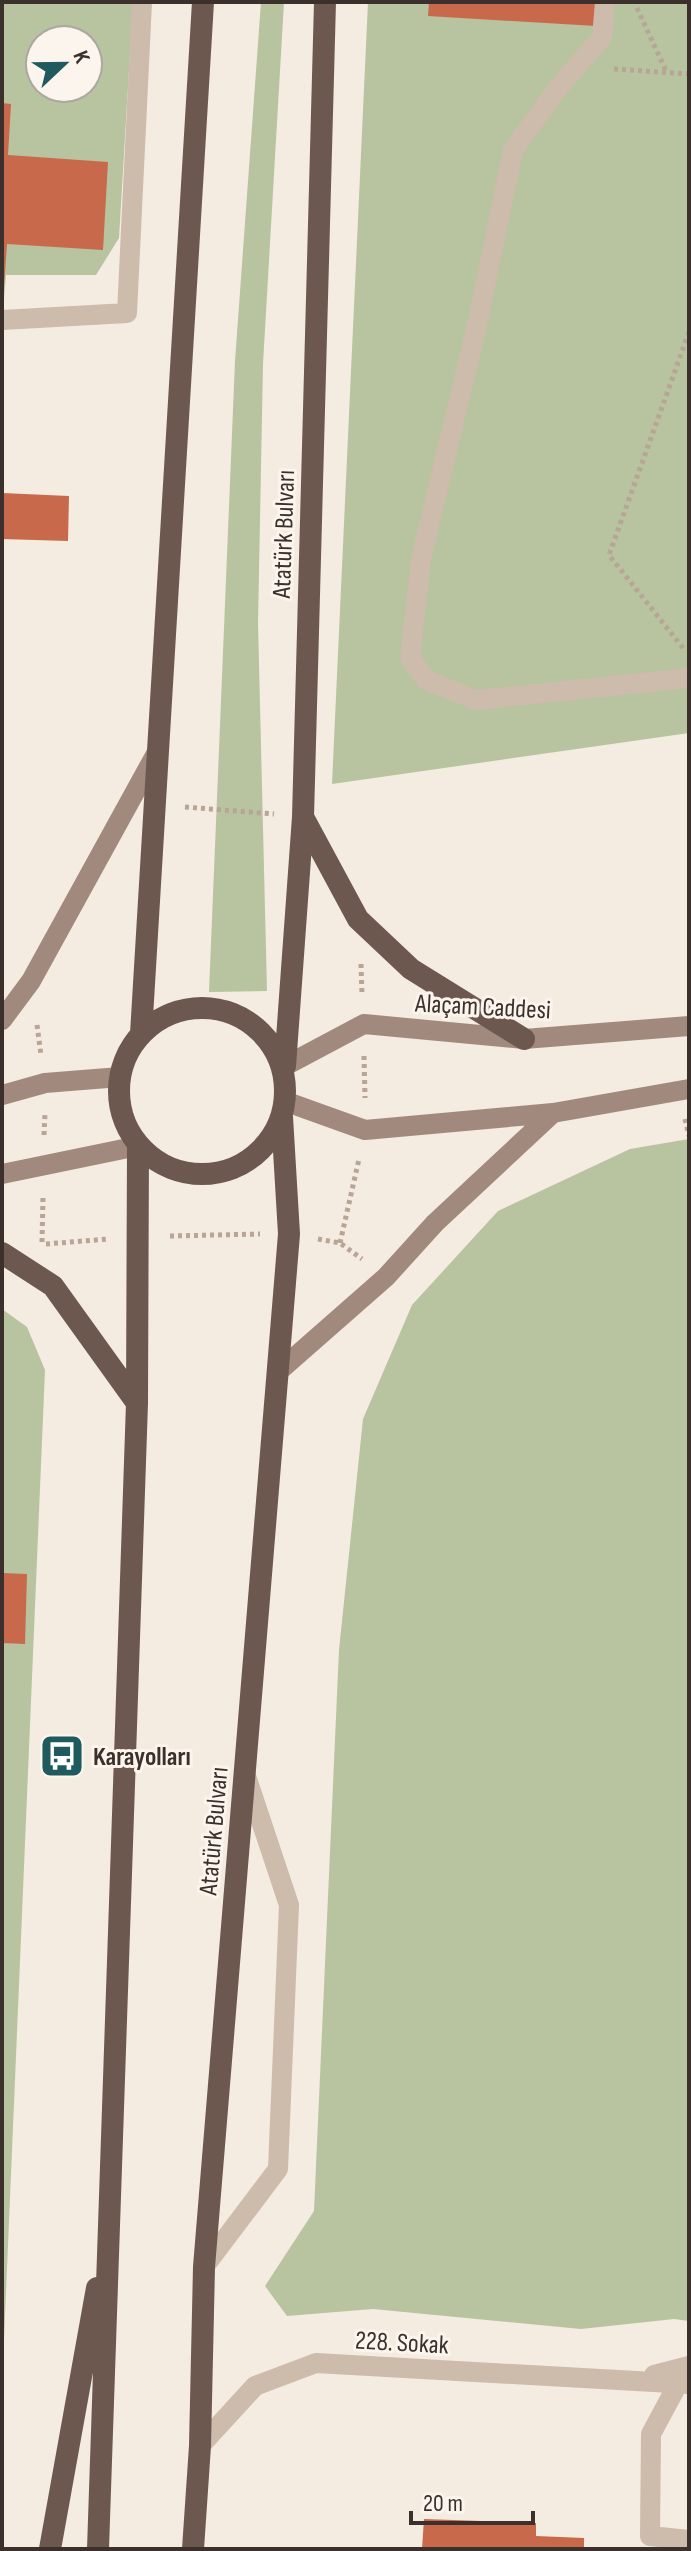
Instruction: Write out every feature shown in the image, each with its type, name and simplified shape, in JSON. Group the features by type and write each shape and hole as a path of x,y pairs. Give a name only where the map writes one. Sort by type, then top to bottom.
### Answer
{"highway":[{"path":"141,1034 203,2"},
{"name":"Atatürk Bulvarı","path":"285,1066 303,817 325,2"},
{"path":"303,817 358,919 411,969 524,1039"},
{"path":"208,1008 233,1014 254,1026 285,1066 284,1110 262,1149 231,1171 206,1175 181,1172 157,1163 138,1146 125,1125 119,1101 120,1077 127,1054 141,1034 161,1018 184,1009 208,1008"},
{"name":"Atatürk Bulvarı","path":"193,2549 200,2446 204,2267 289,1234 284,1110"},
{"path":"98,2549 137,1403 138,1146"},
{"path":"2,1253 53,1286 137,1403"},
{"path":"50,2549 111,2208"}],"main road":[{"path":"2,1020 31,981 157,752"},
{"path":"285,1066 364,1024"},
{"name":"Alaçam Caddesi","path":"364,1024 524,1039 689,1026"},
{"path":"2,1095 45,1083 120,1077"},
{"path":"284,1110 365,1130 553,1113 689,1089"},
{"path":"279,1371 386,1277 435,1223 553,1113"},
{"path":"2,1174 138,1146"}],"street":[{"path":"2,320 127,313 142,2"},
{"path":"605,2 602,37 513,150 477,325 421,559 410,658 426,680 476,700 689,678"},
{"path":"204,2267 278,2169 289,1905 246,1776"},
{"name":"228. Sokak","path":"200,2446 255,2386 316,2363 630,2381 686,2377"},
{"path":"686,2377 651,2434 650,2536 689,2540"}],"path":[{"path":"634,2 667,73"},
{"path":"576,67 689,74"},
{"path":"689,332 609,555 689,655"},
{"path":"154,804 303,817"},
{"path":"340,1243 365,1130 364,1024 358,919"},
{"path":"26,1268 42,1244 139,1237 289,1234 340,1243 386,1277"}],"green space":[{"path":"2,2 133,2 119,238 96,275 6,275 4,299"},
{"path":"261,2 284,2 263,364 258,623 267,991 209,992 235,361"},
{"path":"368,2 689,2 689,733 332,784"},
{"path":"689,1139 689,2321 674,2319 581,2329 373,2309 287,2316 265,2286 314,2211 339,1650 363,1419 412,1305 498,1211 630,1149"},
{"path":"2,1309 27,1327 45,1370 2,2387"}],"building":[{"path":"429,2 597,2 596,26 428,16"},
{"path":"2,103 11,104 8,155 108,162 103,250 7,244 4,287"},
{"path":"2,493 69,496 68,541 2,539"},
{"path":"2,1573 27,1574 25,1644 2,1643"},
{"path":"424,2519 536,2523 536,2536 584,2538 584,2549 422,2549"}],"place":[{"name":"Karayolları","path":"62,1756"}]}
